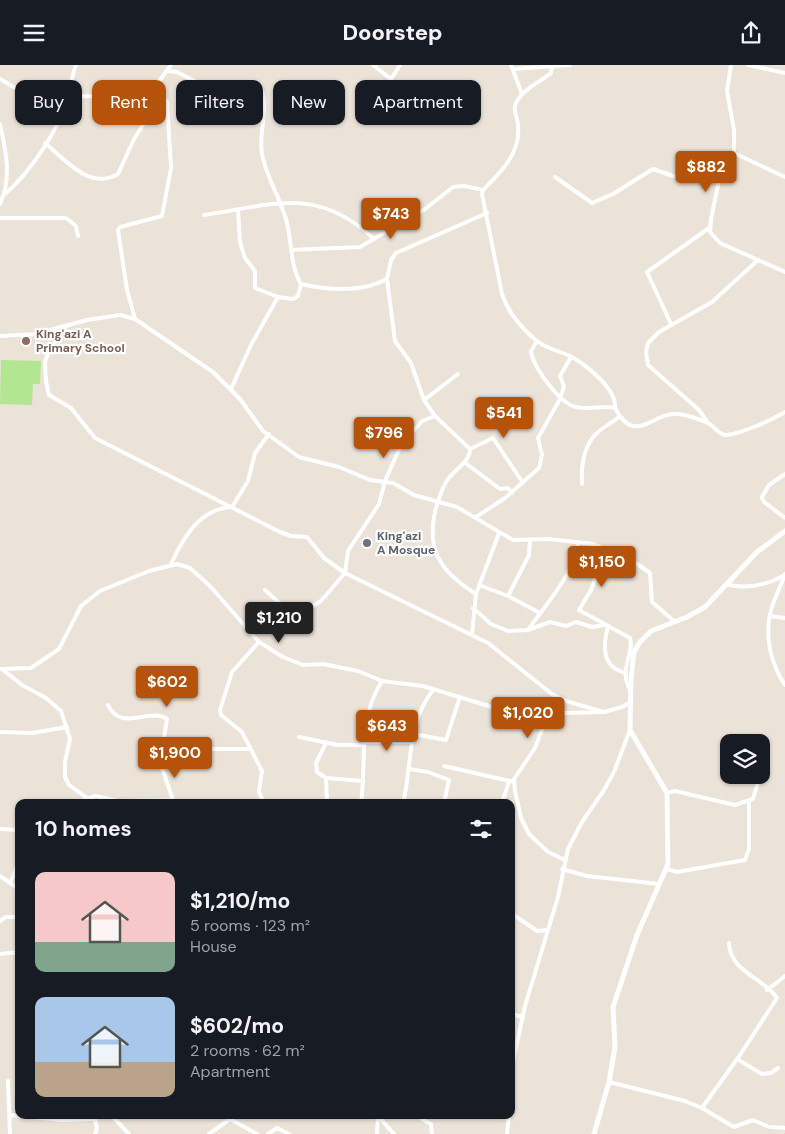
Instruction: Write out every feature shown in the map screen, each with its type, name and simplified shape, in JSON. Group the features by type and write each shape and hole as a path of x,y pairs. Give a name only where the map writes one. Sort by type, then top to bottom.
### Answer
{"street":[{"path":"72,80 76,65"},
{"path":"160,80 172,65"},
{"path":"374,65 391,79 400,65"},
{"path":"522,94 512,67 570,65"},
{"path":"731,65 728,91 734,136 734,153 721,171 709,228 714,238 720,243 785,272"},
{"path":"748,65 785,73"},
{"path":"552,66 551,73 522,94 514,107 518,125 515,152 483,190 504,301 518,321 537,341 572,357 612,394 619,417 625,423 646,425 677,413 708,423"},
{"path":"168,71 181,73 206,87 260,85 265,112 262,154 286,220 291,250 301,284 295,298 278,297 255,288 255,271 245,258 240,242 238,209"},
{"path":"0,79 15,86"},
{"path":"135,319 129,301 118,233 120,227 159,217 164,213 171,168 166,101"},
{"path":"0,124 7,155 8,178 0,204"},
{"path":"4,195 15,185 56,125"},
{"path":"45,143 79,173 94,177 114,176 118,174 134,139 144,125"},
{"path":"734,153 785,177"},
{"path":"0,156 7,155"},
{"path":"555,177 592,203 613,194 653,169 682,179 703,177 721,171"},
{"path":"291,250 360,247 425,209 453,187 464,186 483,190"},
{"path":"204,215 280,203 310,203 326,207 353,221 374,239"},
{"path":"470,449 436,416 424,400 411,363 396,341 387,279 391,260 396,253 487,213"},
{"path":"0,218 66,218 76,226 78,236"},
{"path":"671,324 647,272 709,228"},
{"path":"758,260 712,302 671,324 648,343 646,352 648,365 675,391 699,409 708,423 719,432 728,435 773,419 785,412"},
{"path":"301,284 341,289 372,285 387,279"},
{"path":"231,389 251,345 278,297"},
{"path":"0,336 35,334 67,325 120,315 135,319 194,359 231,389 257,423 299,457 339,467 370,480 385,481 414,495 461,509 513,541 530,540 593,544 630,559 648,570 651,576 652,602 674,621"},
{"path":"67,325 48,353 46,381 49,395 71,408 95,438 286,535 307,537 324,558 345,573 472,635 500,651 552,694 566,701 604,712"},
{"path":"537,341 531,351 532,359 560,399 577,407 615,408"},
{"path":"476,517 512,493 539,468 542,455 539,435 560,399 564,386 560,376 572,357"},
{"path":"424,400 458,374"},
{"path":"265,589 295,617 321,601 345,573 348,551 379,504 385,481 401,445 422,421 436,416"},
{"path":"582,484 582,461 588,446 597,432 619,417"},
{"path":"171,563 181,544 197,522 211,512 232,507 248,481 255,453 269,434"},
{"path":"470,449 489,438 493,438 523,483"},
{"path":"470,449 470,454 447,480 438,503 431,533 438,559 457,582 476,594"},
{"path":"464,462 500,489 507,488 512,493"},
{"path":"785,475 769,485 762,497 764,502 785,518"},
{"path":"515,1053 523,1017 558,897 562,869 573,836 614,772 630,730 633,656 637,645 651,631 687,617 705,607 728,585 757,552 785,531"},
{"path":"472,635 473,608 478,585 499,533"},
{"path":"508,596 529,555 530,540"},
{"path":"528,629 572,563 578,542"},
{"path":"606,549 591,590 579,610 606,626 627,635 631,640 626,673 626,683 631,691"},
{"path":"1,669 26,669 41,661 59,649 81,607 88,599 108,587 171,563 190,568 259,642 300,664 325,664 363,672 382,681 413,685 509,711 548,714 604,712 622,707 630,702"},
{"path":"728,585 753,586 785,575"},
{"path":"785,575 770,616 770,649 778,674 785,685"},
{"path":"478,585 508,596 540,613"},
{"path":"473,608 499,629 508,631 528,629 550,622 566,626 576,623 592,627 606,626"},
{"path":"770,616 785,618"},
{"path":"606,626 605,658 615,669 626,673"},
{"path":"259,642 232,672 220,707 220,713 242,732 262,771 259,791 262,799"},
{"path":"1,669 22,685 54,703 61,711 70,741 65,762 65,777 69,785 87,798 96,796 109,799"},
{"path":"361,799 368,707 382,681"},
{"path":"404,799 410,769 413,734 420,710 433,690"},
{"path":"413,734 446,740 460,697"},
{"path":"108,705 113,714 121,717 165,718 167,726 161,755 161,766 172,799"},
{"path":"504,799 511,781 537,743 548,714"},
{"path":"0,732 32,733 66,727"},
{"path":"594,1134 609,1082 615,1047 612,1009 632,948 667,869 667,793 630,730"},
{"path":"299,737 326,743 412,742"},
{"path":"326,743 315,767 317,772 326,778 363,781"},
{"path":"161,755 210,749 250,749"},
{"path":"444,766 511,781"},
{"path":"410,769 428,772 449,780 445,799"},
{"path":"326,778 327,799"},
{"path":"511,781 524,826 540,846 565,860"},
{"path":"667,793 675,791 735,805 754,798 758,784"},
{"path":"667,869 677,872 745,860 749,849 749,801"},
{"path":"0,829 15,830"},
{"path":"562,869 588,876 659,884"},
{"path":"11,882 15,870"},
{"path":"0,877 15,886"},
{"path":"515,916 537,931 547,930"},
{"path":"0,921 6,917 15,917"},
{"path":"702,1107 737,1059 776,999 742,969 733,956 729,943"},
{"path":"0,953 15,952"},
{"path":"767,990 785,976"},
{"path":"515,1015 523,1017"},
{"path":"737,1059 762,1074 771,1073 778,1068"},
{"path":"8,1081 10,1134"},
{"path":"609,1082 702,1107 734,1127 753,1120 769,1127 785,1128"},
{"path":"10,1115 15,1116"},
{"path":"45,1119 62,1121 78,1119"},
{"path":"95,1119 96,1134"},
{"path":"115,1119 129,1134"},
{"path":"209,1134 230,1119 257,1134"},
{"path":"377,1134 378,1119"},
{"path":"381,1119 394,1134"},
{"path":"422,1119 432,1124 432,1134"},
{"path":"506,1134 508,1119"},
{"path":"268,1134 276,1128 289,1134"}],"green space":[{"path":"1,360 41,361 40,384 33,384 32,405 0,404"}],"place":[{"name":"King'azi A Primary School","path":"26,341"},
{"name":"King'azi A Mosque","path":"367,543"}]}
